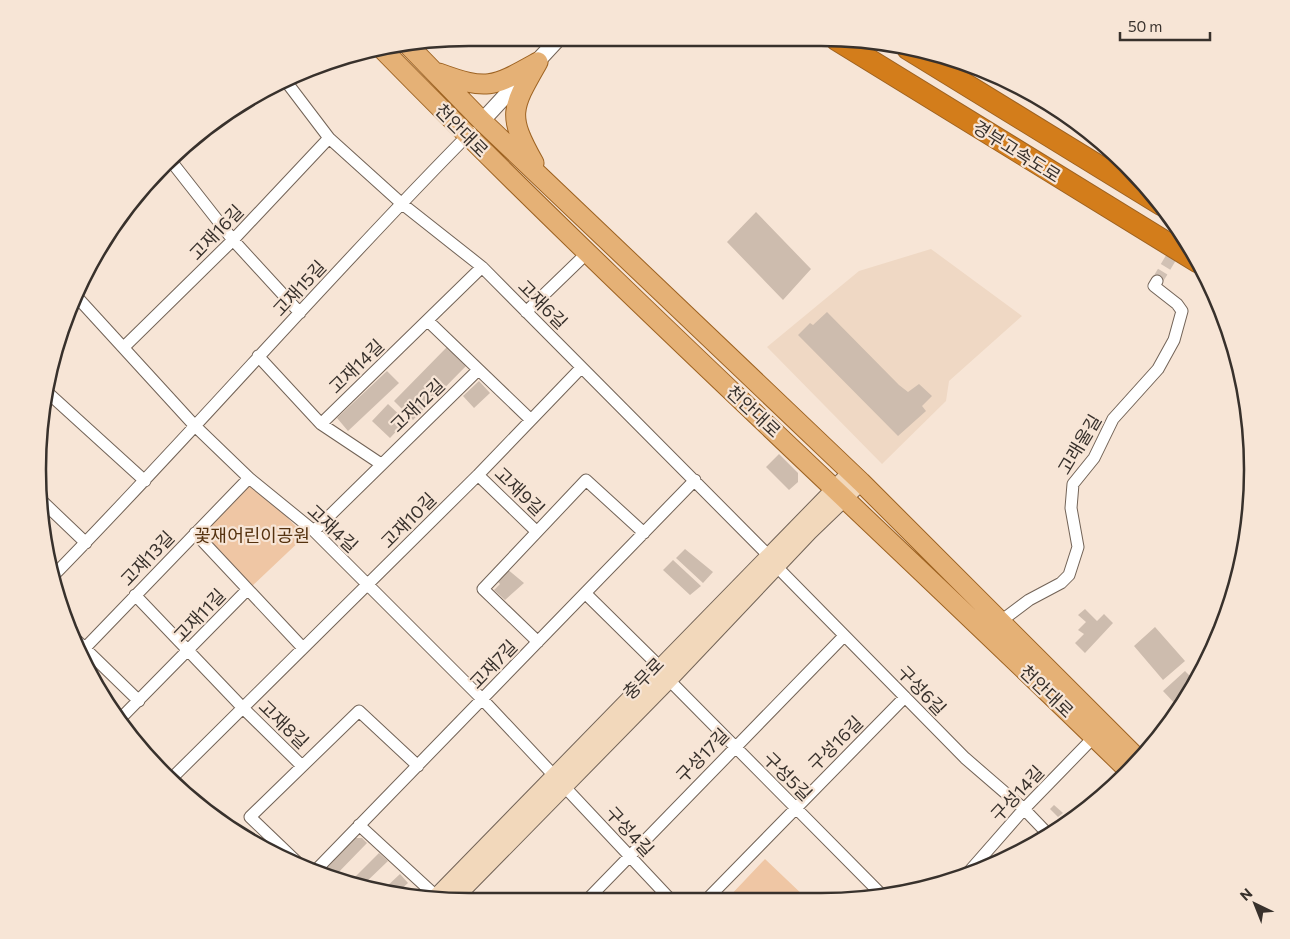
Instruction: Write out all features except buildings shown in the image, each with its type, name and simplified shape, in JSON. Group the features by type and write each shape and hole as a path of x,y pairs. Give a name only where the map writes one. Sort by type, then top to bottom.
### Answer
{"highway":[{"name":"경부고속도로","path":"848,47 1184,254"},
{"name":"경부고속도로","path":"926,60 1140,192"}],"main road":[{"name":"천안대로","path":"413,50 482,121 855,478 1134,755"},
{"name":"천안대로","path":"387,54 586,253 840,493 1123,765"},
{"path":"434,71 468,84 493,85 538,62"},
{"path":"538,62 515,107 518,134 545,182"},
{"name":"충무로","path":"441,892 559,782 855,478"},
{"name":"충무로","path":"462,893 559,782"}],"street":[{"path":"482,121 553,46"},
{"name":"고재6길","path":"290,86 329,138 401,203 482,267 695,480 773,562"},
{"name":"고재15길","path":"59,570 145,481 194,425 401,203 482,121"},
{"name":"고재16길","path":"124,347 232,240 329,138"},
{"path":"175,166 232,240 300,313"},
{"path":"526,312 586,253"},
{"name":"고재14길","path":"321,424 482,267"},
{"name":"고래울길","path":"1001,621 1029,600 1061,584 1069,575 1078,547 1071,508 1074,484 1094,458 1114,419 1158,369 1174,340 1181,318 1182,311 1177,304 1154,286 1157,280"},
{"name":"고재4길","path":"81,301 194,425 249,478 314,531 483,700 559,782"},
{"path":"428,321 478,371 532,420"},
{"path":"258,356 321,424 381,464"},
{"name":"고재10길","path":"175,774 478,474 581,368"},
{"name":"고재12길","path":"314,531 478,371"},
{"path":"53,397 145,481"},
{"name":"고재9길","path":"478,474 537,532"},
{"name":"고재13길","path":"86,647 249,478"},
{"name":"고재9길","path":"538,642 483,589 586,480 644,533"},
{"name":"고재7길","path":"320,865 695,480"},
{"path":"48,507 86,543"},
{"path":"195,533 247,590"},
{"name":"구성6길","path":"773,562 965,758 1024,809 1043,829"},
{"name":"고재11길","path":"125,715 247,590 302,647"},
{"name":"충무로","path":"585,593 664,674"},
{"name":"고재8길","path":"135,595 242,707 302,766"},
{"name":"구성17길","path":"593,893 844,636"},
{"path":"88,653 139,701"},
{"name":"구성5길","path":"664,674 876,889"},
{"name":"구성16길","path":"713,893 904,697"},
{"name":"고재8길","path":"285,850 250,817 359,711 418,766"},
{"name":"구성14길","path":"977,863 1024,809 1094,737"},
{"name":"구성4길","path":"559,782 664,893"},
{"name":"충무로","path":"360,825 427,890"}],"shaded area":[{"path":"931,249 1022,316 949,381 946,401 882,464 767,347 859,271"}],"green space":[{"name":"꽃재어린이공원","path":"248,487 258,487 305,536 250,588 204,538 203,531"},
{"path":"765,859 801,893 733,893"}],"tunnel":[{"path":"1157,281 1179,245"}]}
